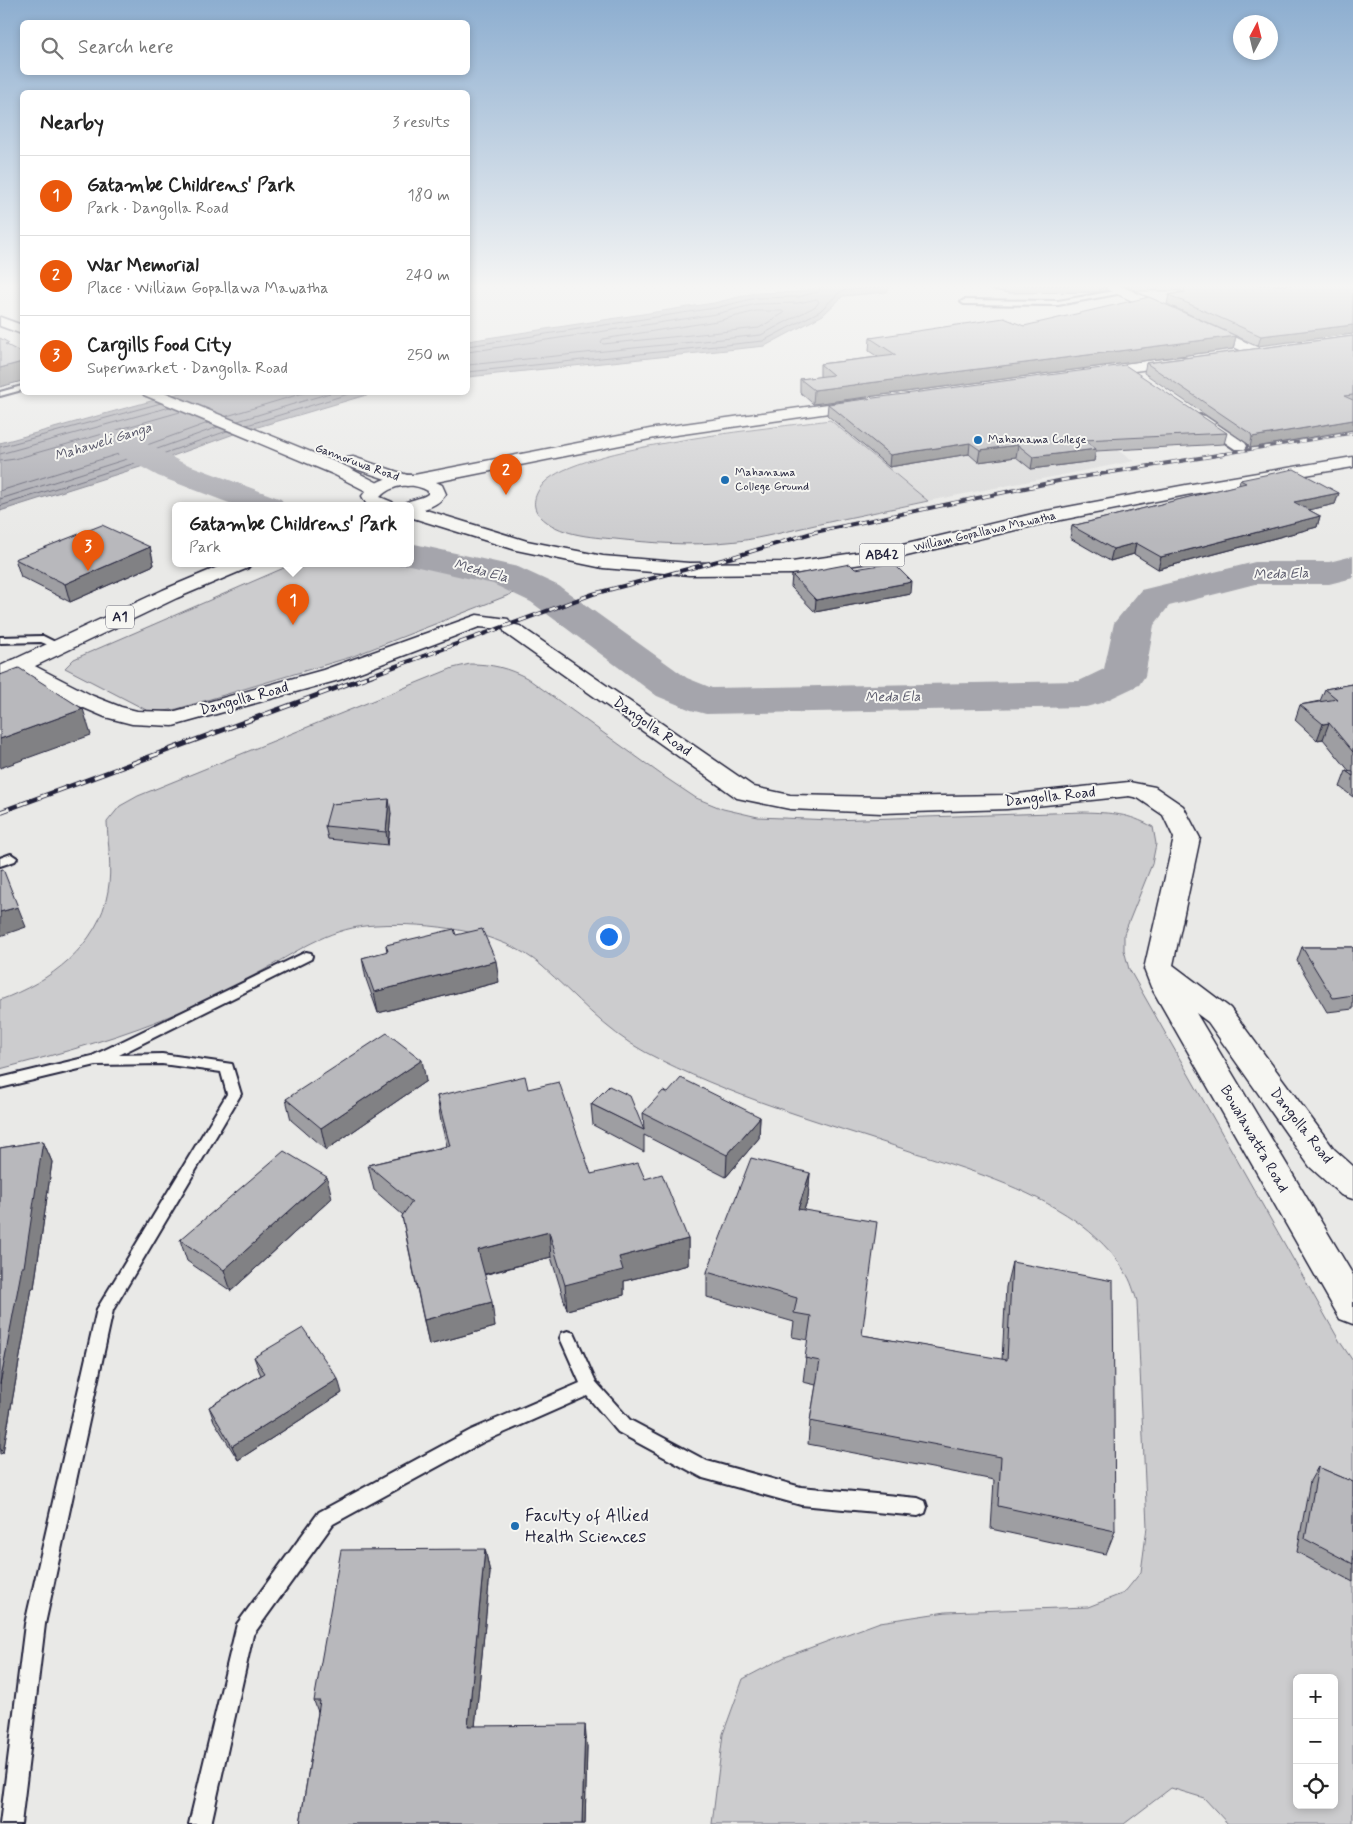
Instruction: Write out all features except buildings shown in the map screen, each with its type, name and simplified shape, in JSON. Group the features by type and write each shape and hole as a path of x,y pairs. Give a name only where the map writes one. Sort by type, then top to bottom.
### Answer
{"main road":[{"path":"1076,374 1107,370"},
{"path":"157,395 299,447"},
{"path":"184,395 299,447"},
{"path":"373,500 389,484 687,427 876,402"},
{"name":"Gannoruwa Road","path":"299,447 410,481 431,485 436,489 436,496"},
{"name":"Gannoruwa Road","path":"299,447 339,470 373,500"},
{"name":"William Gopallawa Mawatha","path":"436,496 509,529 572,545 661,555 773,557 836,551 1068,500 1353,450"},
{"path":"414,506 426,503 436,496 538,455"},
{"name":"William Gopallawa Mawatha","path":"414,512 523,546 603,562 689,569 792,568 882,555 1041,518 1186,490 1353,462"},
{"name":"A1","path":"9,670 170,594 234,567"},
{"name":"Dangolla Road","path":"9,670 126,716 151,719 172,718 331,675 477,621 507,626 746,793 790,802 882,805 1007,802 1129,789 1146,792 1174,811 1187,838 1158,969 1218,1015 1322,1158 1353,1186"},
{"name":"Bowalawatta Road","path":"1158,969 1171,996 1353,1308"}],"street":[{"path":"1127,370 1139,378"},
{"path":"1186,409 1240,446"}],"lane":[{"path":"0,394 20,389"},
{"path":"0,640 43,639 58,646"},
{"path":"96,1060 306,956"},
{"path":"0,1083 96,1060 162,1059 227,1068 234,1094 105,1309 35,1624 10,1824"},
{"path":"568,1338 590,1387 624,1426 703,1469 801,1496 918,1507"},
{"path":"200,1824 244,1631 326,1518 477,1436 590,1387"}],"shaded area":[{"name":"Mahanama College","path":"1027,392 1134,461 928,501 830,420"},
{"name":"Mahanama College Ground","path":"830,420 928,501 757,538 700,544 643,542 575,534 547,522 535,508 536,495 544,483 564,470 595,459 679,441"},
{"path":"414,559 511,584 514,593 351,657 177,709 152,713 65,668 74,659 286,567 414,567"},
{"path":"470,664 500,667 527,678 666,778 696,798 723,809 758,817 831,820 1084,812 1120,815 1136,819 1153,827 1156,844 1152,864 1124,934 1124,950 1129,969 1340,1342 1353,1361 1353,1824 1228,1824 1204,1798 1171,1788 1124,1824 712,1824 723,1734 743,1679 785,1657 880,1622 946,1612 1088,1607 1124,1593 1141,1572 1147,1527 1137,1301 1127,1275 1109,1251 1083,1226 1037,1198 996,1180 953,1165 775,1107 677,1068 645,1052 616,1034 542,966 525,954 485,936 463,931 441,927 396,924 360,927 331,934 224,991 162,1019 93,1043 0,1069 0,1000 36,983 53,972 83,945 94,929 103,911 109,883 110,865 107,822 120,806 138,796 453,668"}],"water":[{"path":"470,370 534,370 470,377"},
{"name":"Mahaweli Ganga","path":"173,395 366,395 234,434 153,463 0,511 0,443"}],"waterway":[{"name":"Meda Ela","path":"114,439 150,460 170,469 258,502"},
{"name":"Meda Ela","path":"414,555 505,575 545,594 672,687 706,701 1086,694 1124,676 1134,623 1155,598 1255,573 1329,573 1353,567"}],"railway":[{"path":"1216,455 1353,433"},
{"path":"369,676 593,594 733,557 815,532 1063,480 1224,454"},
{"path":"0,812 372,675"}],"place":[{"name":"Mahanama College","path":"978,440"},
{"name":"Mahanama College Ground","path":"725,480"},
{"name":"War Memorial","path":"506,495"},
{"name":"Cargills Food City","path":"88,571"},
{"name":"Gatambe Childrens' Park","path":"293,625"},
{"name":"Faculty of Allied Health Sciences","path":"515,1526"}]}
